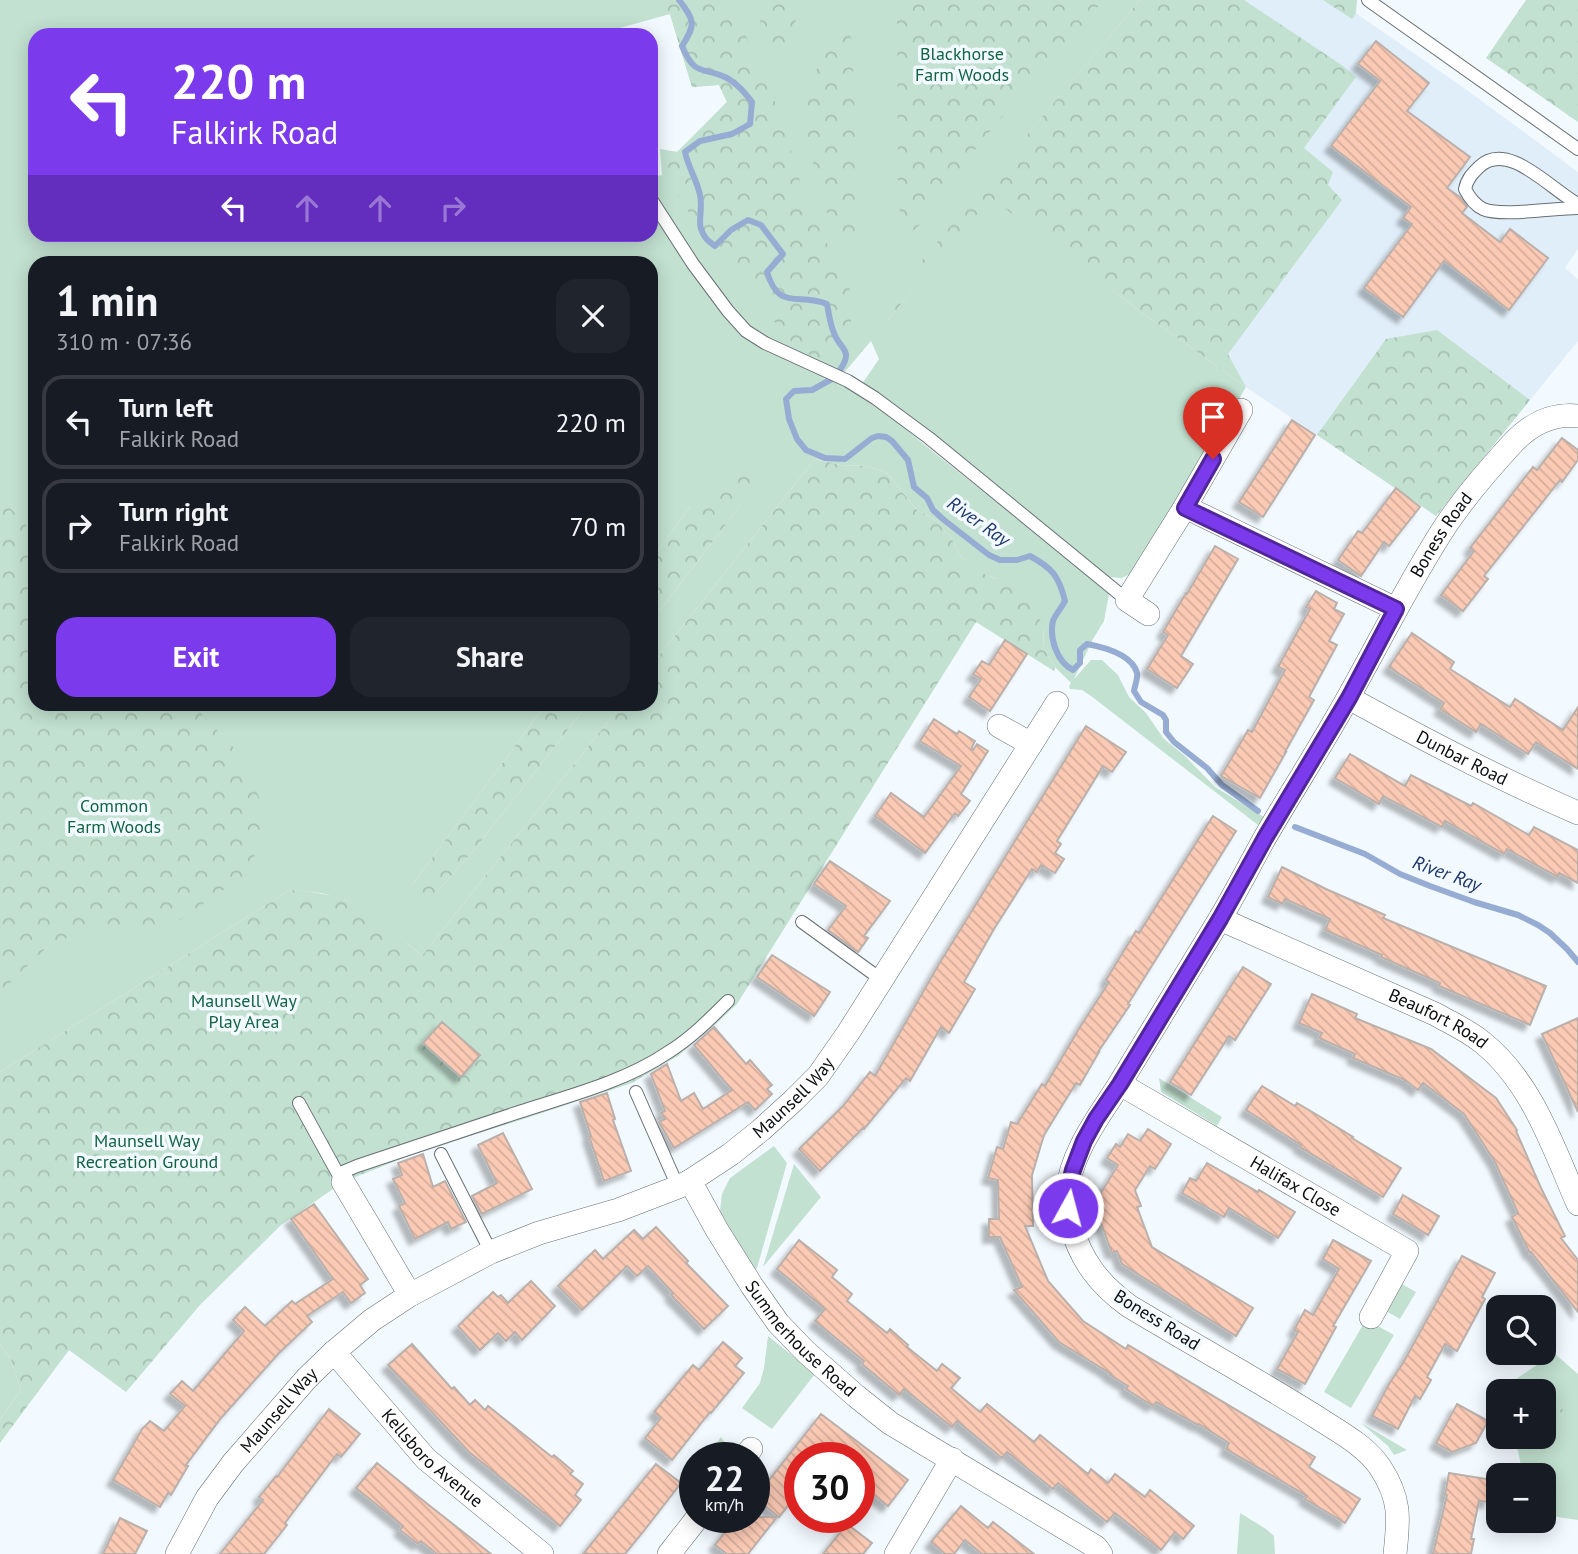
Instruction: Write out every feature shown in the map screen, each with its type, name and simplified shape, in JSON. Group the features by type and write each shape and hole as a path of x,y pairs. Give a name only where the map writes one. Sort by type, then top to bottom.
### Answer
{"street":[{"path":"1148,614 1127,600 1185,508 1241,410"},
{"name":"Boness Road","path":"1395,1554 1398,1510 1394,1494 1379,1465 1363,1448 1305,1410 1129,1306 1106,1288 1090,1269 1077,1245 1069,1220 1068,1184 1084,1141 1096,1119 1220,919 1447,524 1522,434 1535,425 1559,416 1578,416"},
{"path":"1185,508 1396,609"},
{"name":"Dunbar Road","path":"1349,698 1468,761 1578,813"},
{"name":"Maunsell Way","path":"177,1554 207,1498 233,1463 286,1401 334,1352 372,1320 410,1294 491,1252 539,1233 618,1210 684,1184 731,1154 761,1130 818,1076 883,980 1057,704"},
{"path":"999,726 1031,744"},
{"name":"Beaufort Road","path":"1220,919 1435,1014 1464,1029 1483,1043 1518,1080 1537,1111 1578,1204"},
{"name":"Halifax Close","path":"1120,1084 1407,1251 1371,1317"},
{"path":"341,1178 410,1294"},
{"name":"Summerhouse Road","path":"684,1184 774,1318 822,1367 890,1423 1096,1547 1101,1554"},
{"name":"Kellsboro Avenue","path":"334,1352 426,1460 542,1554"},
{"path":"896,1554 952,1459"},
{"path":"669,1554 685,1533"}],"lane":[{"path":"1368,0 1578,149"},
{"path":"1499,157 1524,167 1578,206 1496,213 1481,208 1470,199 1465,189 1466,180 1483,163 1499,157"},
{"path":"658,210 693,264 746,331 765,343 848,381 875,398 1127,600"},
{"path":"802,922 883,980"},
{"path":"299,1103 341,1178 646,1066 698,1030 728,1001"},
{"path":"636,1092 684,1184"},
{"path":"441,1154 491,1252"}],"shaded area":[{"path":"1157,0 1337,0 1467,90 1578,172 1578,249 1565,268 1578,279 1578,341 1436,516 1246,387 1228,354"}],"green space":[{"path":"0,0 1140,0 878,314 887,321 991,197 1137,309 1246,387 1134,572 1122,578 1108,577 862,384 879,359 871,341 838,380 891,417 1109,594 1104,621 1074,679 1091,660 1102,660 1118,675 1129,697 1146,713 1164,739 1215,787 1264,817 1258,825 1091,696 1082,690 1070,689 1071,683 1055,667 1044,649 1043,626 995,578 975,571 962,558 950,536 934,519 917,510 886,472 865,466 840,465 815,459 658,657 658,613 740,506 690,507 658,550 658,256 28,256 28,711 541,711 412,885 434,895 475,849 583,711 616,711 422,956 369,911 349,901 321,893 290,890 0,1072"},
{"path":"660,0 730,0 780,113 805,199 852,294 855,314 826,364 796,347 773,320 770,302 754,286 701,245 688,211 669,181 668,161 727,102 719,85 692,87 670,14"},
{"path":"749,0 804,0 787,43 778,50 772,45"},
{"name":"Blackhorse Farm Woods","path":"897,0 1103,0 987,134 926,218 907,233 900,215 898,191"},
{"path":"1140,0 1244,0 1356,77 1304,148 1333,172 1328,185 1342,200 1228,354 1246,387 1137,309 991,198 887,321 877,314"},
{"path":"1323,0 1357,0 1356,13 1352,19"},
{"path":"1526,0 1578,0 1578,122 1486,58"},
{"path":"844,27 852,39 859,233 852,247 843,241 827,213 816,178 805,122 806,94 833,32"},
{"path":"1437,330 1530,400 1436,516 1317,435 1386,339"},
{"name":"Maunsell Way Recreation Ground","path":"815,459 840,465 865,466 886,472 917,510 934,519 950,536 962,558 975,570 1016,587 1033,604 1043,626 1044,649 1055,667 1054,671 976,622 737,1004 678,1056 632,1083 416,1153 343,1182 281,1225 200,1305 126,1392 69,1350 0,1443 0,1420 21,1390 11,1360 0,1344 0,1072 290,890 330,896 359,905 422,956 616,711 658,711 658,657"},
{"path":"741,465 755,482 740,506 658,613 658,550 690,507 718,480"},
{"name":"Common Farm Woods","path":"0,497 28,527 28,711 199,711 235,749 263,805 262,835 248,873 165,930 137,926 69,937 49,945 0,993"},
{"path":"541,711 583,711 475,849 434,895 422,900 416,896 412,885"},
{"path":"1159,1078 1222,1117 1217,1126 1161,1092"},
{"path":"774,1146 787,1163 757,1268 751,1274 720,1211 722,1194 730,1178"},
{"path":"794,1164 821,1197 763,1267 767,1254"},
{"path":"1402,1284 1416,1292 1400,1319 1386,1311"},
{"path":"1364,1323 1373,1329 1376,1325 1394,1335 1351,1408 1324,1392"},
{"path":"768,1336 815,1374 772,1429 742,1408 760,1383"},
{"path":"0,1344 11,1360 21,1390 0,1420"},
{"path":"1556,1355 1578,1374 1578,1520 1556,1517 1556,1463 1520,1463 1518,1449 1556,1449 1556,1379 1516,1379 1537,1365 1556,1365"},
{"path":"1556,1407 1564,1410 1556,1428"},
{"path":"1361,1423 1407,1450 1394,1455 1388,1446"},
{"path":"1240,1513 1274,1536 1275,1554 1237,1554"}],"building":[{"path":"1376,41 1429,83 1407,111 1470,157 1447,188 1460,197 1467,207 1462,213 1500,242 1510,229 1548,258 1509,310 1444,261 1403,317 1364,288 1412,224 1403,218 1411,207 1331,146 1380,81 1358,64"},
{"path":"1292,420 1315,435 1263,517 1239,502"},
{"path":"1562,438 1578,450 1578,460 1484,576 1488,579 1463,611 1441,595 1474,551 1470,548 1533,467 1537,470"},
{"path":"1396,488 1420,507 1389,546 1384,542 1361,576 1338,560 1358,531 1362,533"},
{"path":"1215,546 1238,559 1181,656 1193,664 1177,688 1147,669 1168,635 1163,632"},
{"path":"1316,591 1337,603 1334,609 1344,614 1329,641 1337,645 1309,697 1314,700 1260,798 1221,776 1248,730 1252,732 1285,670 1278,667 1310,609 1306,607"},
{"path":"1412,633 1454,662 1450,669 1510,707 1515,699 1563,730 1578,707 1578,769 1536,742 1528,754 1481,724 1476,732 1440,709 1444,703 1389,667"},
{"path":"1005,640 1027,654 990,711 969,697 981,679 973,674 982,661 989,665"},
{"path":"934,719 957,734 959,731 975,741 971,749 977,744 988,751 961,794 970,801 958,816 955,813 925,853 875,816 891,793 924,817 961,766 920,741"},
{"path":"1086,726 1126,752 1112,772 1103,766 1057,841 1061,844 1055,853 1064,859 1055,873 1041,865 1037,872 1032,869 964,982 975,989 949,1033 941,1027 910,1081 906,1078 864,1129 820,1171 799,1149 843,1106 870,1072 875,1076 939,964"},
{"path":"1350,754 1405,786 1411,775 1471,806 1473,803 1529,835 1534,827 1578,850 1578,883 1559,873 1558,877 1507,849 1504,854 1445,821 1442,827 1383,796 1379,804 1335,778"},
{"path":"1213,816 1236,831 1080,1085 1076,1083 1044,1135 1032,1175 1033,1226 1025,1226 1048,1281 1083,1321 1126,1349 1128,1345 1315,1457 1309,1467 1360,1499 1345,1523 1305,1499 1307,1496 1226,1449 1229,1443 1199,1424 1156,1402 1153,1406 1126,1389 1128,1386 1111,1374 1059,1342 1014,1290 1022,1287 1000,1237 989,1237 989,1219 999,1219 998,1180 988,1178 997,1147 1003,1149 1011,1122 1017,1124 1042,1084 1045,1086 1109,982 1106,980 1136,931 1139,933"},
{"path":"830,861 890,901 864,936 868,938 858,952 828,930 846,906 814,884"},
{"path":"1282,867 1385,915 1383,918 1546,986 1530,1025 1439,986 1440,983 1325,930 1330,919 1285,899 1282,904 1268,897"},
{"path":"772,955 830,992 814,1016 757,977"},
{"path":"1243,967 1271,984 1235,1040 1229,1036 1191,1095 1170,1082"},
{"path":"1312,994 1357,1014 1355,1018 1431,1049 1496,1098 1517,1130 1565,1236 1561,1238 1578,1260 1578,1312 1530,1253 1512,1217 1518,1213 1495,1162 1464,1114 1423,1083 1418,1090 1405,1080 1353,1058 1355,1054 1319,1038 1322,1033 1299,1023"},
{"path":"1578,1018 1578,1112 1542,1034"},
{"path":"442,1022 480,1055 461,1077 423,1043"},
{"path":"714,1027 746,1064 750,1060 772,1085 767,1089 772,1094 755,1110 748,1102 674,1148 659,1122 665,1119 661,1113 665,1111 651,1074 667,1064 681,1101 694,1093 703,1109 732,1090 694,1045"},
{"path":"1262,1086 1295,1106 1297,1103 1401,1168 1383,1197 1300,1147 1301,1145 1246,1110"},
{"path":"607,1093 615,1119 613,1120 631,1171 604,1181 580,1102"},
{"path":"1148,1129 1171,1144 1155,1169 1150,1166 1135,1190 1141,1206 1137,1207 1152,1247 1253,1308 1236,1336 1122,1264 1117,1251 1112,1253 1094,1204 1118,1165 1107,1158 1116,1144 1120,1147 1128,1134 1140,1141"},
{"path":"503,1133 532,1189 482,1214 472,1196 497,1183 478,1145"},
{"path":"423,1154 433,1187 445,1181 466,1222 451,1229 448,1222 415,1239 399,1206 405,1203 393,1179 402,1175 398,1163"},
{"path":"1207,1163 1295,1212 1278,1238 1229,1208 1224,1217 1182,1193 1190,1178 1196,1181"},
{"path":"1403,1195 1439,1216 1428,1235 1393,1214"},
{"path":"314,1204 368,1279 360,1285 365,1293 351,1303 343,1292 307,1316 312,1322 279,1353 221,1418 186,1465 188,1466 171,1495 168,1493 160,1507 113,1480 142,1429 150,1421 164,1431 185,1406 170,1394 182,1381 193,1391 244,1331 233,1320 245,1307 265,1326 292,1301 295,1304 333,1279 291,1219"},
{"path":"656,1227 728,1306 704,1329 648,1266 637,1276 627,1266 582,1310 558,1286 595,1250 603,1259 634,1230 643,1239"},
{"path":"799,1240 837,1270 832,1277 852,1294 847,1301 887,1333 890,1329 937,1371 942,1364 960,1378 951,1388 980,1412 987,1404 1034,1442 1040,1435 1088,1474 1091,1469 1108,1483 1115,1474 1145,1497 1150,1490 1194,1526 1183,1539 1175,1532 1161,1550 1115,1513 1107,1522 1058,1483 1053,1489 1007,1452 1002,1458 957,1421 952,1427 904,1389 899,1395 862,1364 864,1361 815,1321 825,1309 777,1269"},
{"path":"1333,1240 1371,1261 1333,1326 1336,1327 1305,1384 1277,1369 1298,1332 1294,1330 1305,1310 1313,1315 1339,1269 1323,1259"},
{"path":"1462,1256 1495,1273 1482,1297 1485,1299 1457,1351 1445,1344 1427,1377 1431,1380 1420,1399 1415,1396 1398,1429 1372,1416"},
{"path":"531,1281 555,1306 522,1340 515,1332 506,1341 498,1333 480,1350 458,1326 493,1292 498,1297 501,1295 508,1303"},
{"path":"723,1342 742,1358 735,1366 744,1373 686,1442 679,1442 679,1451 672,1460 645,1438 661,1418 654,1412 693,1365 699,1370"},
{"path":"412,1344 470,1405 475,1400 485,1410 488,1406 573,1471 570,1474 583,1484 575,1495 581,1500 560,1526 469,1452 388,1365"},
{"path":"1457,1404 1486,1420 1476,1443 1452,1452 1436,1443"},
{"path":"329,1409 360,1434 341,1457 337,1454 264,1554 220,1554 263,1500 259,1497"},
{"path":"821,1414 858,1442 799,1442"},
{"path":"875,1455 908,1480 888,1506 875,1496"},
{"path":"784,1461 784,1511 779,1517 770,1510 770,1479"},
{"path":"377,1463 491,1554 437,1554 421,1541 418,1544 400,1530 403,1526 356,1488"},
{"path":"656,1464 679,1481 679,1486 625,1554 583,1554"},
{"path":"1449,1473 1486,1479 1486,1502 1479,1501 1471,1539 1474,1539 1471,1554 1433,1554"},
{"path":"961,1506 988,1528 993,1522 1034,1554 982,1554 965,1540 954,1554 945,1554 931,1542"},
{"path":"770,1517 777,1517 770,1526"},
{"path":"120,1518 147,1531 135,1554 103,1554"},
{"path":"724,1533 764,1533 748,1554 727,1554 715,1545"},
{"path":"840,1533 859,1533 872,1543 863,1554 823,1554"}],"waterway":[{"name":"River Ray","path":"679,0 692,23 682,46 691,63 731,80 752,102 750,124 732,134 700,141 685,152 700,195 702,232 715,246 731,230 748,220 761,225 783,254 767,272 777,292 784,297 827,304 833,330 846,354 840,370"},
{"name":"River Ray","path":"832,379 812,390 794,391 786,399 789,419 797,439 806,450 825,458 845,459 872,438 886,437 892,441 908,460 914,487 927,498 933,510 944,520 989,555 1000,560 1017,560 1030,556 1054,574 1065,601 1053,621 1052,635 1056,649 1067,666 1073,670 1080,663 1080,650 1087,644 1123,656 1134,666 1137,673 1134,691 1141,702 1163,715 1166,732 1174,742 1207,768 1222,785 1258,811"},
{"name":"River Ray","path":"1295,827 1365,854 1400,874 1430,886 1518,915 1550,933 1578,962"}],"route":[{"path":"1068,1208 1068,1184 1084,1141 1096,1119 1220,919 1349,698 1396,609 1185,508 1213,459"}],"park label":[{"name":"Maunsell Way Play Area","path":"244,1011"}]}
